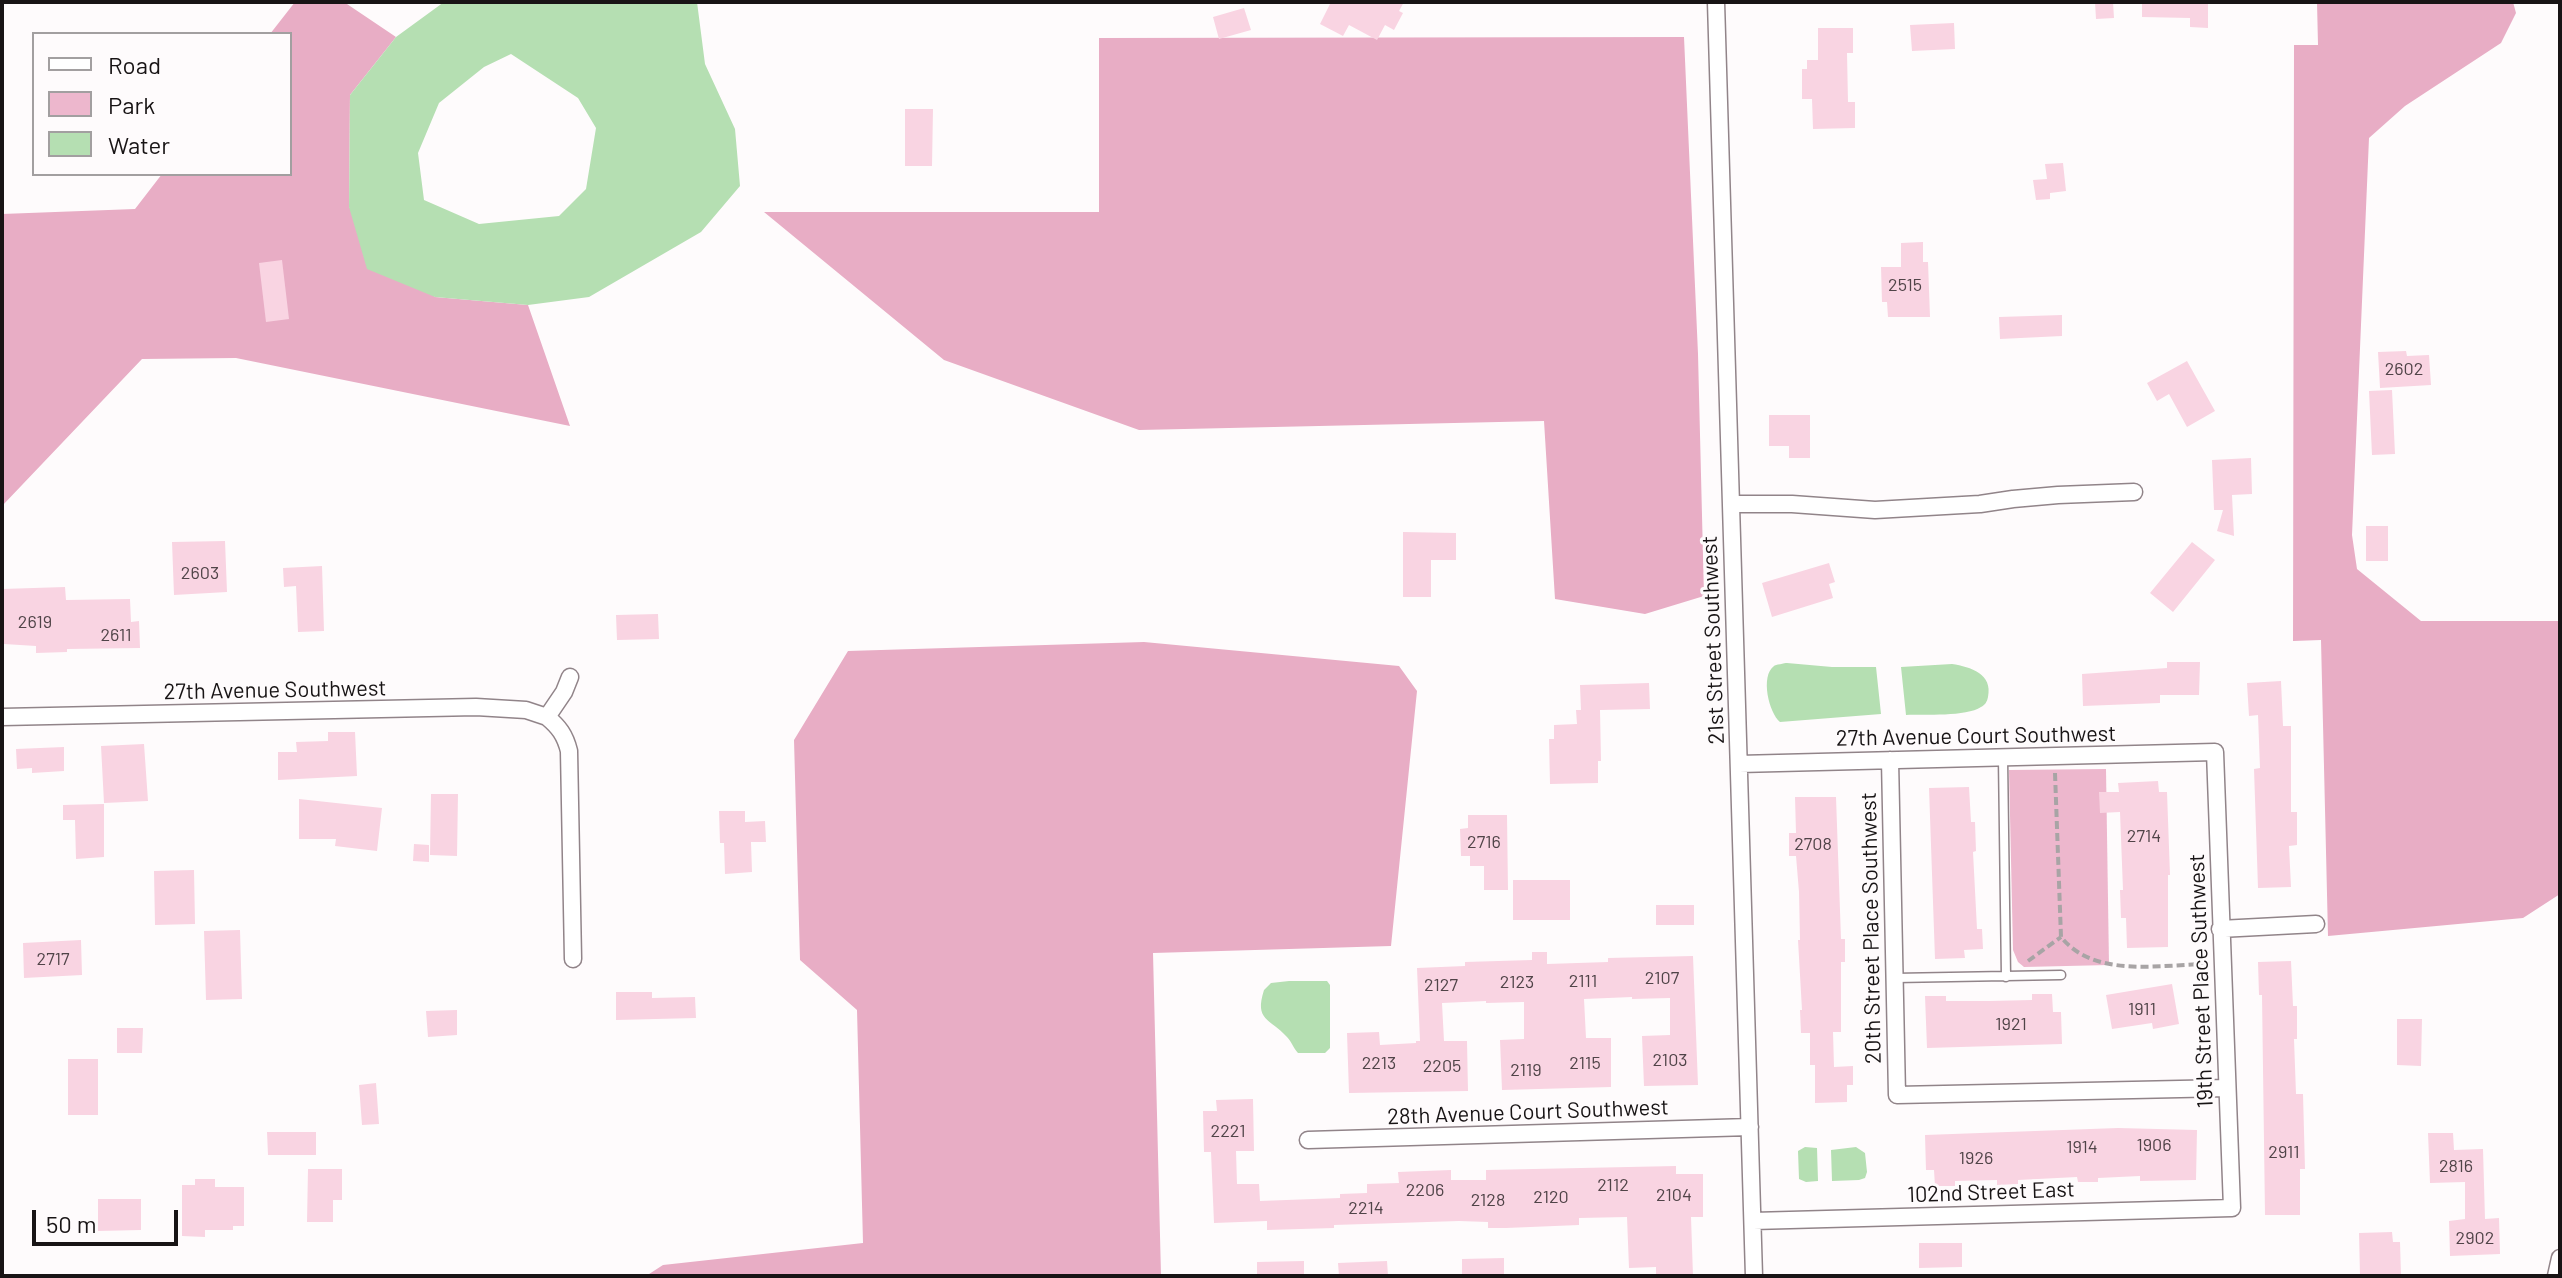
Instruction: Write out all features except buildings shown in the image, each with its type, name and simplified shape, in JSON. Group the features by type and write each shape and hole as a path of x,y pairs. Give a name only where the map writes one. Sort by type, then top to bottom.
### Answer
{"street":[{"name":"21st Street Southwest","path":"1716,2 1754,1276"},
{"path":"1732,504 1792,504 1875,510 2134,492"},
{"path":"570,677 547,717 559,726 569,751 573,959"},
{"name":"27th Avenue Southwest","path":"2,717 476,707 526,710 547,717"},
{"name":"27th Avenue Court Southwest","path":"1739,764 2215,752"},
{"name":"19th Street Place Suthwest","path":"2215,752 2232,1208"},
{"name":"20th Street Place Southwest","path":"1890,760 1897,1095 2227,1088"},
{"path":"2220,929 2316,924"},
{"name":"28th Avenue Court Southwest","path":"1308,1140 1750,1127"},
{"name":"102nd Street East","path":"1753,1221 2232,1208"},
{"path":"2556,1276 2560,1258"}],"lane":[{"path":"2002,757 2006,977"},
{"path":"1894,978 2061,975"}],"path":[{"path":"2055,767 2061,937 2071,949 2104,963 2123,966 2205,964"},
{"path":"2006,977 2061,937"}],"green space":[{"path":"2106,769 2109,965 2024,967 2013,950 2009,770"}],"shaded area":[{"path":"295,2 344,2 396,37 350,95 349,207 435,297 528,305 570,426 236,358 142,359 2,506 2,214 135,209 160,176 292,176 292,32 272,32"},
{"path":"2317,2 2513,2 2516,13 2501,43 2405,106 2369,138 2352,535 2357,569 2421,621 2560,621 2560,894 2523,918 2328,936 2321,640 2293,641 2294,45 2318,45"},
{"path":"1684,37 1698,354 1704,596 1645,614 1555,599 1544,421 1139,430 944,360 764,212 1099,212 1099,38"},
{"path":"1144,642 1399,666 1417,691 1391,946 1153,953 1161,1276 646,1276 663,1265 863,1243 857,1010 800,960 794,740 848,651"}],"water":[{"path":"444,2 697,2 705,64 735,129 740,186 701,232 589,297 528,305 435,297 367,269 349,207 350,95 396,37","holes":["511,54 578,98 596,128 586,189 559,216 479,224 424,200 418,153 439,103 484,67"]},
{"path":"1787,663 1876,667 1881,714 1780,722 1770,703 1767,678 1774,666"},
{"path":"1952,664 1966,667 1984,677 1989,689 1985,704 1966,712 1906,715 1901,667"},
{"path":"1327,981 1330,985 1330,1048 1325,1053 1298,1053 1287,1037 1262,1013 1264,990 1271,983"},
{"path":"1805,1147 1817,1148 1818,1181 1799,1179 1798,1151"},
{"path":"1856,1147 1865,1153 1865,1178 1832,1181 1831,1150"}]}
